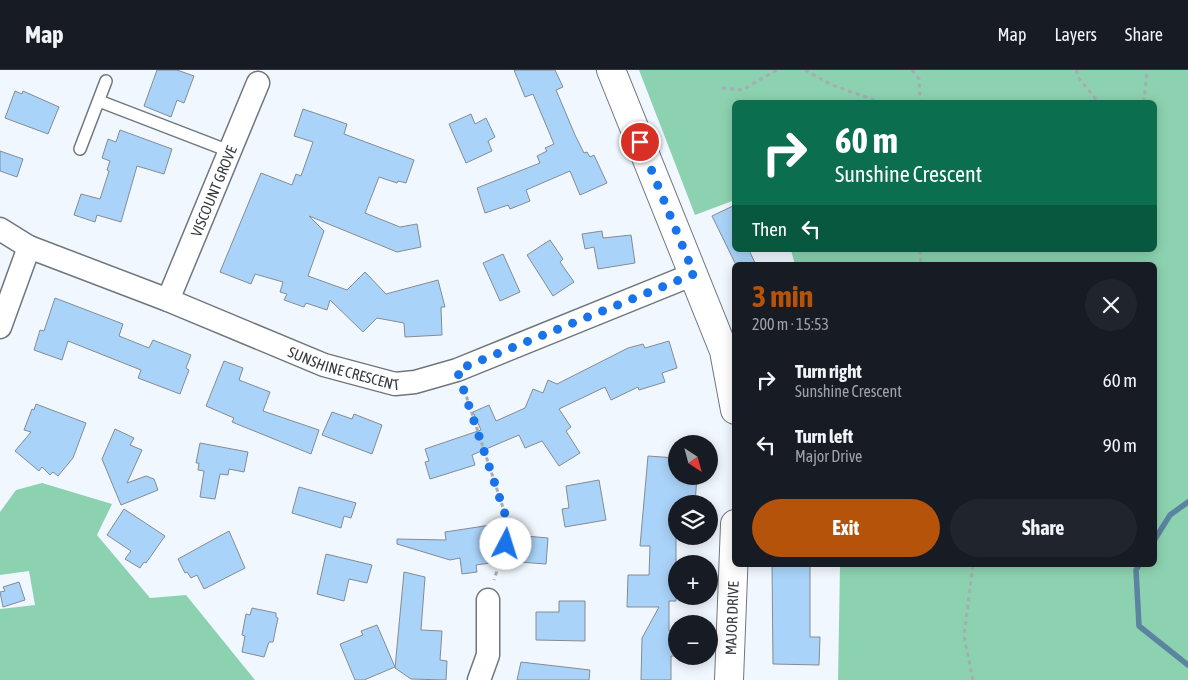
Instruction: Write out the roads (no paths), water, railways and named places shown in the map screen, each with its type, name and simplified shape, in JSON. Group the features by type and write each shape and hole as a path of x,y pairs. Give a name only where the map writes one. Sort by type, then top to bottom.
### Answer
{"street":[{"path":"611,70 724,351 732,394"},
{"name":"VISCOUNT GROVE","path":"168,300 258,76"},
{"name":"SUNSHINE CRESCENT","path":"0,229 29,247 168,300 324,365 395,384 416,382 457,370 694,274"},
{"path":"0,328 29,247"},
{"name":"MAJOR DRIVE","path":"729,680 733,567"},
{"path":"479,680 488,655 488,600"}],"lane":[{"path":"80,149 106,81"},
{"path":"99,101 229,151"}],"waterway":[{"path":"1157,536 1170,515 1188,502"},
{"path":"1138,567 1136,570 1139,626 1188,665"}]}
